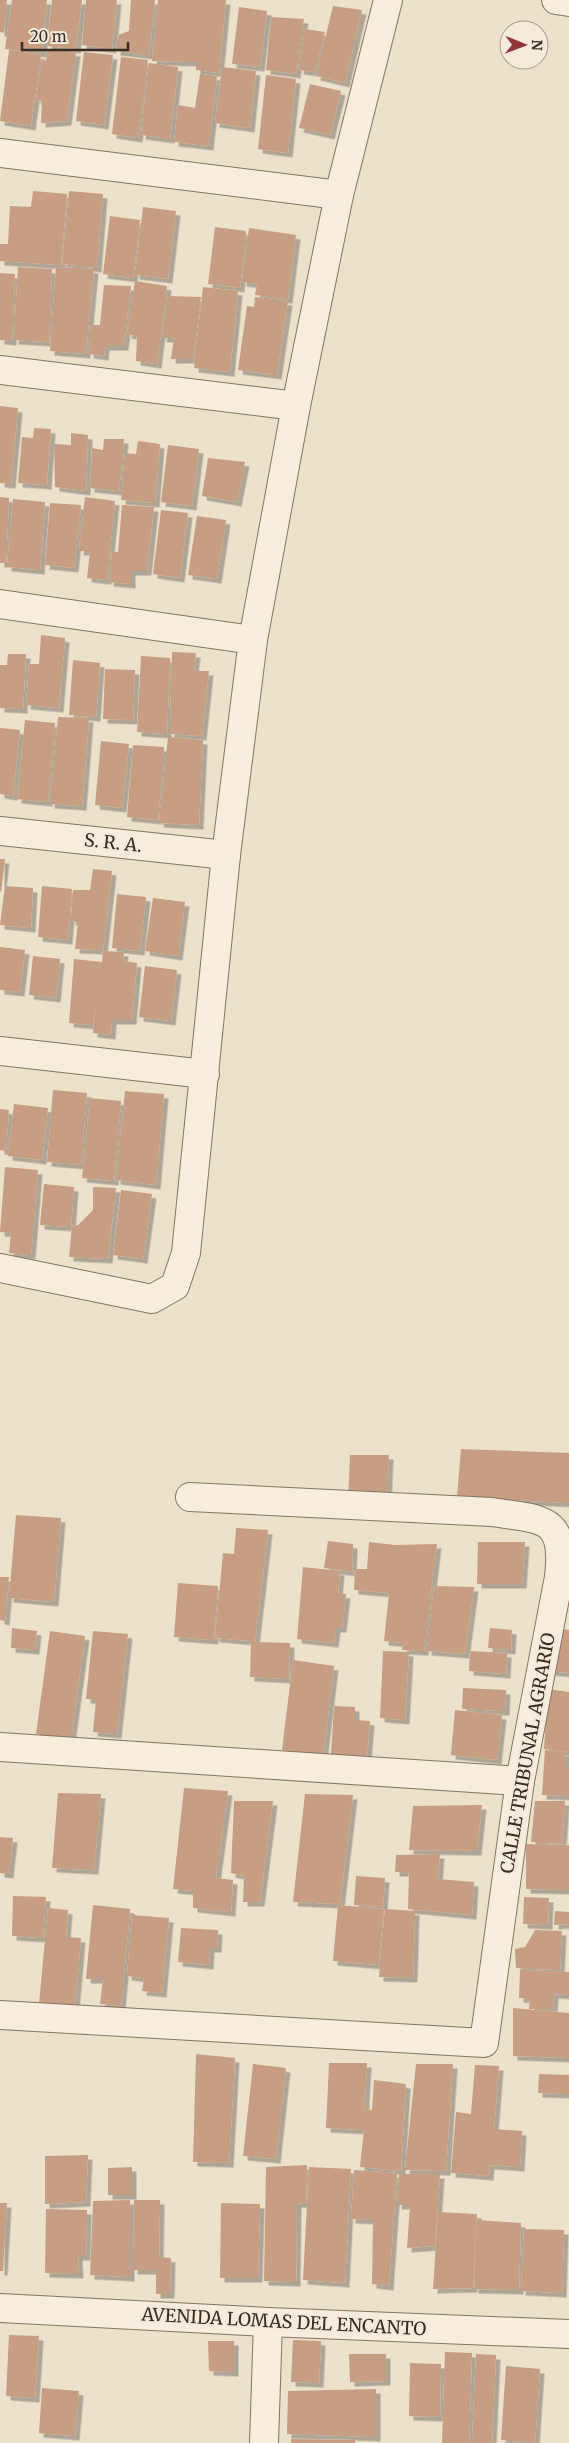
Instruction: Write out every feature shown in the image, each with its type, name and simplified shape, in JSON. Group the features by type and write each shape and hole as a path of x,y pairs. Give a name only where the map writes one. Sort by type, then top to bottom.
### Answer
{"street":[{"path":"0,1268 152,1300 175,1286 186,1252 226,855 254,640 296,406 339,195 388,0"},
{"path":"556,0 569,2"},
{"path":"0,153 339,195"},
{"path":"0,370 296,406"},
{"path":"0,604 254,640"},
{"name":"S. R. A.","path":"0,831 226,855"},
{"path":"0,1051 205,1074"},
{"name":"CALLE TRIBUNAL AGRARIO","path":"0,2015 484,2043 520,1780 564,1577 562,1552 555,1530 539,1519 492,1512 190,1497"},
{"path":"0,1747 520,1780"},
{"name":"AVENIDA LOMAS DEL ENCANTO","path":"0,2308 268,2322 569,2334"},
{"path":"264,2443 268,2322"}],"building":[{"path":"0,0 7,0 4,33 0,32"},
{"path":"12,0 47,0 42,53 5,49"},
{"path":"52,0 82,0 76,49 47,46"},
{"path":"86,0 117,0 112,49 82,45"},
{"path":"131,0 155,0 149,55 116,51 118,35 129,31"},
{"path":"158,0 226,0 219,73 196,70 196,62 152,61"},
{"path":"333,6 362,10 345,83 316,76"},
{"path":"239,7 267,11 260,67 232,64"},
{"path":"271,17 304,19 296,74 266,70"},
{"path":"305,29 325,32 315,72 299,70"},
{"path":"47,49 76,52 67,121 41,123 42,101 36,100 42,60 46,61"},
{"path":"9,50 41,55 31,126 0,121"},
{"path":"84,52 113,55 104,125 76,121"},
{"path":"121,57 148,60 138,138 112,134"},
{"path":"149,63 178,67 170,139 141,135"},
{"path":"222,67 256,71 250,128 215,123"},
{"path":"200,74 217,76 209,146 174,142 178,105 195,108"},
{"path":"266,75 296,79 288,153 258,149"},
{"path":"310,84 341,91 330,135 299,128"},
{"path":"33,191 67,194 61,265 0,261 0,244 8,244 10,206 31,207"},
{"path":"69,191 103,194 97,268 62,264"},
{"path":"143,207 176,211 168,279 135,275"},
{"path":"110,216 140,220 133,278 103,274"},
{"path":"215,227 246,231 240,288 208,284"},
{"path":"249,228 296,235 288,299 255,295 257,284 242,282"},
{"path":"18,267 52,269 49,342 14,340"},
{"path":"56,267 94,269 86,354 50,351"},
{"path":"0,273 15,274 12,341 0,340"},
{"path":"135,281 167,286 157,364 136,361 137,336 127,334"},
{"path":"104,285 131,286 124,346 105,346 104,356 89,354 91,325 100,325"},
{"path":"203,287 238,291 230,372 194,368"},
{"path":"168,296 201,297 193,359 171,359 174,338 162,338"},
{"path":"255,297 288,301 277,375 238,370 247,306 254,307"},
{"path":"0,406 18,408 11,484 0,483"},
{"path":"34,428 51,429 47,485 18,483 22,437 33,438"},
{"path":"71,433 88,435 86,491 55,487 54,444 71,445"},
{"path":"104,439 124,439 119,491 90,488 92,448 103,450"},
{"path":"138,441 160,444 155,503 121,500 125,453 136,454"},
{"path":"168,445 199,449 192,506 161,502"},
{"path":"208,458 245,462 237,502 202,496"},
{"path":"0,497 9,498 6,563 0,563"},
{"path":"85,497 115,501 107,580 87,578 90,551 79,551"},
{"path":"13,499 45,502 40,570 7,567"},
{"path":"50,503 81,505 74,568 45,565"},
{"path":"122,505 154,507 147,571 131,571 131,584 109,582 112,552 118,552"},
{"path":"161,510 188,513 180,578 153,574"},
{"path":"197,516 226,520 217,579 188,575"},
{"path":"41,635 65,638 59,708 26,705 29,664 39,664"},
{"path":"172,652 196,653 194,671 209,671 202,736 170,734"},
{"path":"8,654 26,654 23,709 0,708 0,665 7,665"},
{"path":"141,656 170,658 167,734 137,732"},
{"path":"73,660 100,663 96,717 69,715"},
{"path":"105,669 135,670 133,720 103,719"},
{"path":"58,717 89,718 82,806 50,804"},
{"path":"25,720 55,723 48,802 17,799"},
{"path":"0,728 20,730 13,796 0,794"},
{"path":"168,737 203,740 199,825 159,823"},
{"path":"101,741 129,744 122,808 95,805"},
{"path":"133,745 164,747 158,820 127,817"},
{"path":"0,859 5,859 1,892 0,891"},
{"path":"93,869 112,871 103,950 75,949 78,922 71,921 73,890 90,890"},
{"path":"5,886 33,888 31,928 0,925"},
{"path":"42,886 72,889 68,940 38,937"},
{"path":"117,894 146,897 140,951 112,948"},
{"path":"153,898 185,902 178,956 145,951"},
{"path":"0,947 25,950 20,992 0,990"},
{"path":"103,951 124,952 123,961 137,963 132,1020 112,1020 111,1035 93,1033 97,997 93,1025 69,1023 74,959 102,962"},
{"path":"33,956 60,959 56,998 29,995"},
{"path":"145,966 177,970 171,1021 139,1017"},
{"path":"53,1090 87,1093 81,1165 47,1162"},
{"path":"125,1091 164,1094 156,1185 116,1180"},
{"path":"90,1098 121,1101 114,1181 82,1178"},
{"path":"14,1104 48,1108 42,1160 8,1156"},
{"path":"0,1109 9,1110 6,1151 0,1150"},
{"path":"5,1167 38,1170 31,1255 9,1253 11,1233 0,1232"},
{"path":"44,1184 74,1187 71,1227 40,1225"},
{"path":"93,1187 116,1188 108,1259 69,1257 72,1226 78,1225 93,1210"},
{"path":"121,1190 152,1194 143,1259 113,1255"},
{"path":"461,1449 569,1453 569,1503 457,1497"},
{"path":"350,1455 389,1455 387,1501 348,1502"},
{"path":"16,1515 61,1518 54,1602 9,1598"},
{"path":"236,1528 268,1530 255,1642 290,1643 289,1679 250,1677 251,1641 215,1638 223,1553 234,1554"},
{"path":"328,1541 353,1544 352,1572 324,1568"},
{"path":"369,1542 395,1545 437,1544 424,1651 402,1650 403,1643 384,1641 389,1593 354,1590 355,1569 367,1569"},
{"path":"478,1542 525,1542 522,1584 477,1584"},
{"path":"303,1567 340,1571 338,1593 346,1594 342,1628 336,1628 334,1643 297,1639"},
{"path":"0,1577 9,1577 5,1621 0,1620"},
{"path":"178,1583 218,1586 214,1640 174,1637"},
{"path":"434,1586 474,1587 465,1654 427,1651"},
{"path":"12,1628 37,1631 35,1650 11,1648"},
{"path":"490,1628 512,1630 511,1650 488,1648"},
{"path":"555,1628 569,1630 569,1673 548,1671"},
{"path":"50,1631 85,1636 71,1739 36,1734"},
{"path":"93,1631 128,1634 117,1734 93,1732 96,1700 86,1699"},
{"path":"383,1651 409,1652 405,1720 380,1718"},
{"path":"470,1651 507,1653 506,1674 469,1671"},
{"path":"293,1660 334,1666 323,1756 282,1750"},
{"path":"463,1688 506,1690 505,1711 462,1709"},
{"path":"548,1689 569,1692 569,1752 544,1749"},
{"path":"334,1706 355,1707 355,1720 370,1721 367,1757 331,1754"},
{"path":"455,1710 502,1715 497,1760 451,1755"},
{"path":"545,1750 565,1752 565,1767 569,1767 569,1796 542,1795"},
{"path":"184,1788 228,1791 216,1878 233,1880 231,1912 193,1908 193,1891 173,1889"},
{"path":"58,1793 101,1794 94,1870 52,1868"},
{"path":"305,1794 353,1795 340,1904 293,1902"},
{"path":"234,1801 273,1801 260,1902 243,1902 244,1876 231,1873"},
{"path":"535,1801 565,1801 562,1844 531,1842"},
{"path":"482,1805 477,1851 409,1850 413,1806"},
{"path":"0,1837 13,1838 9,1874 0,1873"},
{"path":"526,1844 569,1845 569,1890 526,1889"},
{"path":"440,1854 438,1879 474,1882 472,1915 408,1909 409,1872 395,1872 396,1855"},
{"path":"356,1876 385,1878 383,1907 354,1905"},
{"path":"13,1896 46,1897 43,1938 12,1936"},
{"path":"524,1897 549,1898 548,1925 523,1924"},
{"path":"93,1905 130,1909 121,2006 100,2004 103,1979 86,1979"},
{"path":"338,1905 384,1909 378,1965 333,1961"},
{"path":"48,1908 68,1910 66,1937 81,1938 75,2006 39,2004"},
{"path":"385,1909 415,1911 413,1978 379,1977"},
{"path":"555,1911 569,1912 569,1924 554,1925"},
{"path":"132,1915 169,1918 162,1993 142,1991 144,1978 127,1976"},
{"path":"181,1928 218,1930 217,1948 210,1948 209,1965 178,1962"},
{"path":"535,1930 562,1931 560,1970 516,1968 515,1949 525,1947"},
{"path":"520,1970 569,1972 569,1995 554,1994 553,2009 529,2009 530,1999 519,1998"},
{"path":"513,2008 569,2013 569,2058 513,2056"},
{"path":"196,2054 235,2058 229,2163 193,2162"},
{"path":"329,2063 367,2063 364,2117 365,2109 372,2110 374,2080 406,2084 401,2171 360,2167 364,2130 326,2128"},
{"path":"253,2064 286,2068 276,2159 243,2156"},
{"path":"416,2064 453,2064 446,2171 405,2170"},
{"path":"475,2065 499,2066 494,2129 522,2131 520,2167 490,2165 489,2176 451,2173 456,2112 471,2114"},
{"path":"539,2074 569,2075 569,2094 538,2093"},
{"path":"88,2155 86,2202 45,2204 45,2156"},
{"path":"307,2165 306,2204 297,2203 296,2282 264,2281 266,2167"},
{"path":"132,2167 132,2195 108,2195 108,2168"},
{"path":"309,2167 351,2169 345,2283 303,2280"},
{"path":"354,2170 397,2173 389,2286 372,2284 373,2220 351,2219"},
{"path":"399,2174 440,2174 435,2246 407,2248 410,2205 397,2205"},
{"path":"130,2200 130,2277 90,2275 93,2201"},
{"path":"134,2200 160,2200 159,2257 171,2258 170,2294 156,2294 156,2270 133,2270"},
{"path":"0,2203 7,2203 3,2271 0,2271"},
{"path":"221,2203 260,2204 258,2278 220,2278"},
{"path":"46,2209 87,2210 86,2256 78,2256 79,2274 45,2273"},
{"path":"438,2212 477,2214 473,2288 433,2289"},
{"path":"477,2220 521,2223 519,2290 474,2289"},
{"path":"524,2229 564,2230 562,2293 521,2291"},
{"path":"9,2335 39,2336 35,2398 6,2396"},
{"path":"293,2340 321,2341 319,2383 291,2382"},
{"path":"208,2341 234,2341 234,2372 209,2371"},
{"path":"445,2352 472,2353 469,2443 442,2443"},
{"path":"349,2354 386,2354 386,2381 350,2382"},
{"path":"476,2354 496,2355 492,2443 472,2443"},
{"path":"410,2363 441,2364 440,2417 409,2416"},
{"path":"506,2366 540,2369 535,2443 501,2440"},
{"path":"42,2388 79,2391 75,2436 39,2433"},
{"path":"376,2389 376,2437 287,2434 288,2391"},
{"path":"291,2439 355,2440 355,2443 291,2443"}]}
